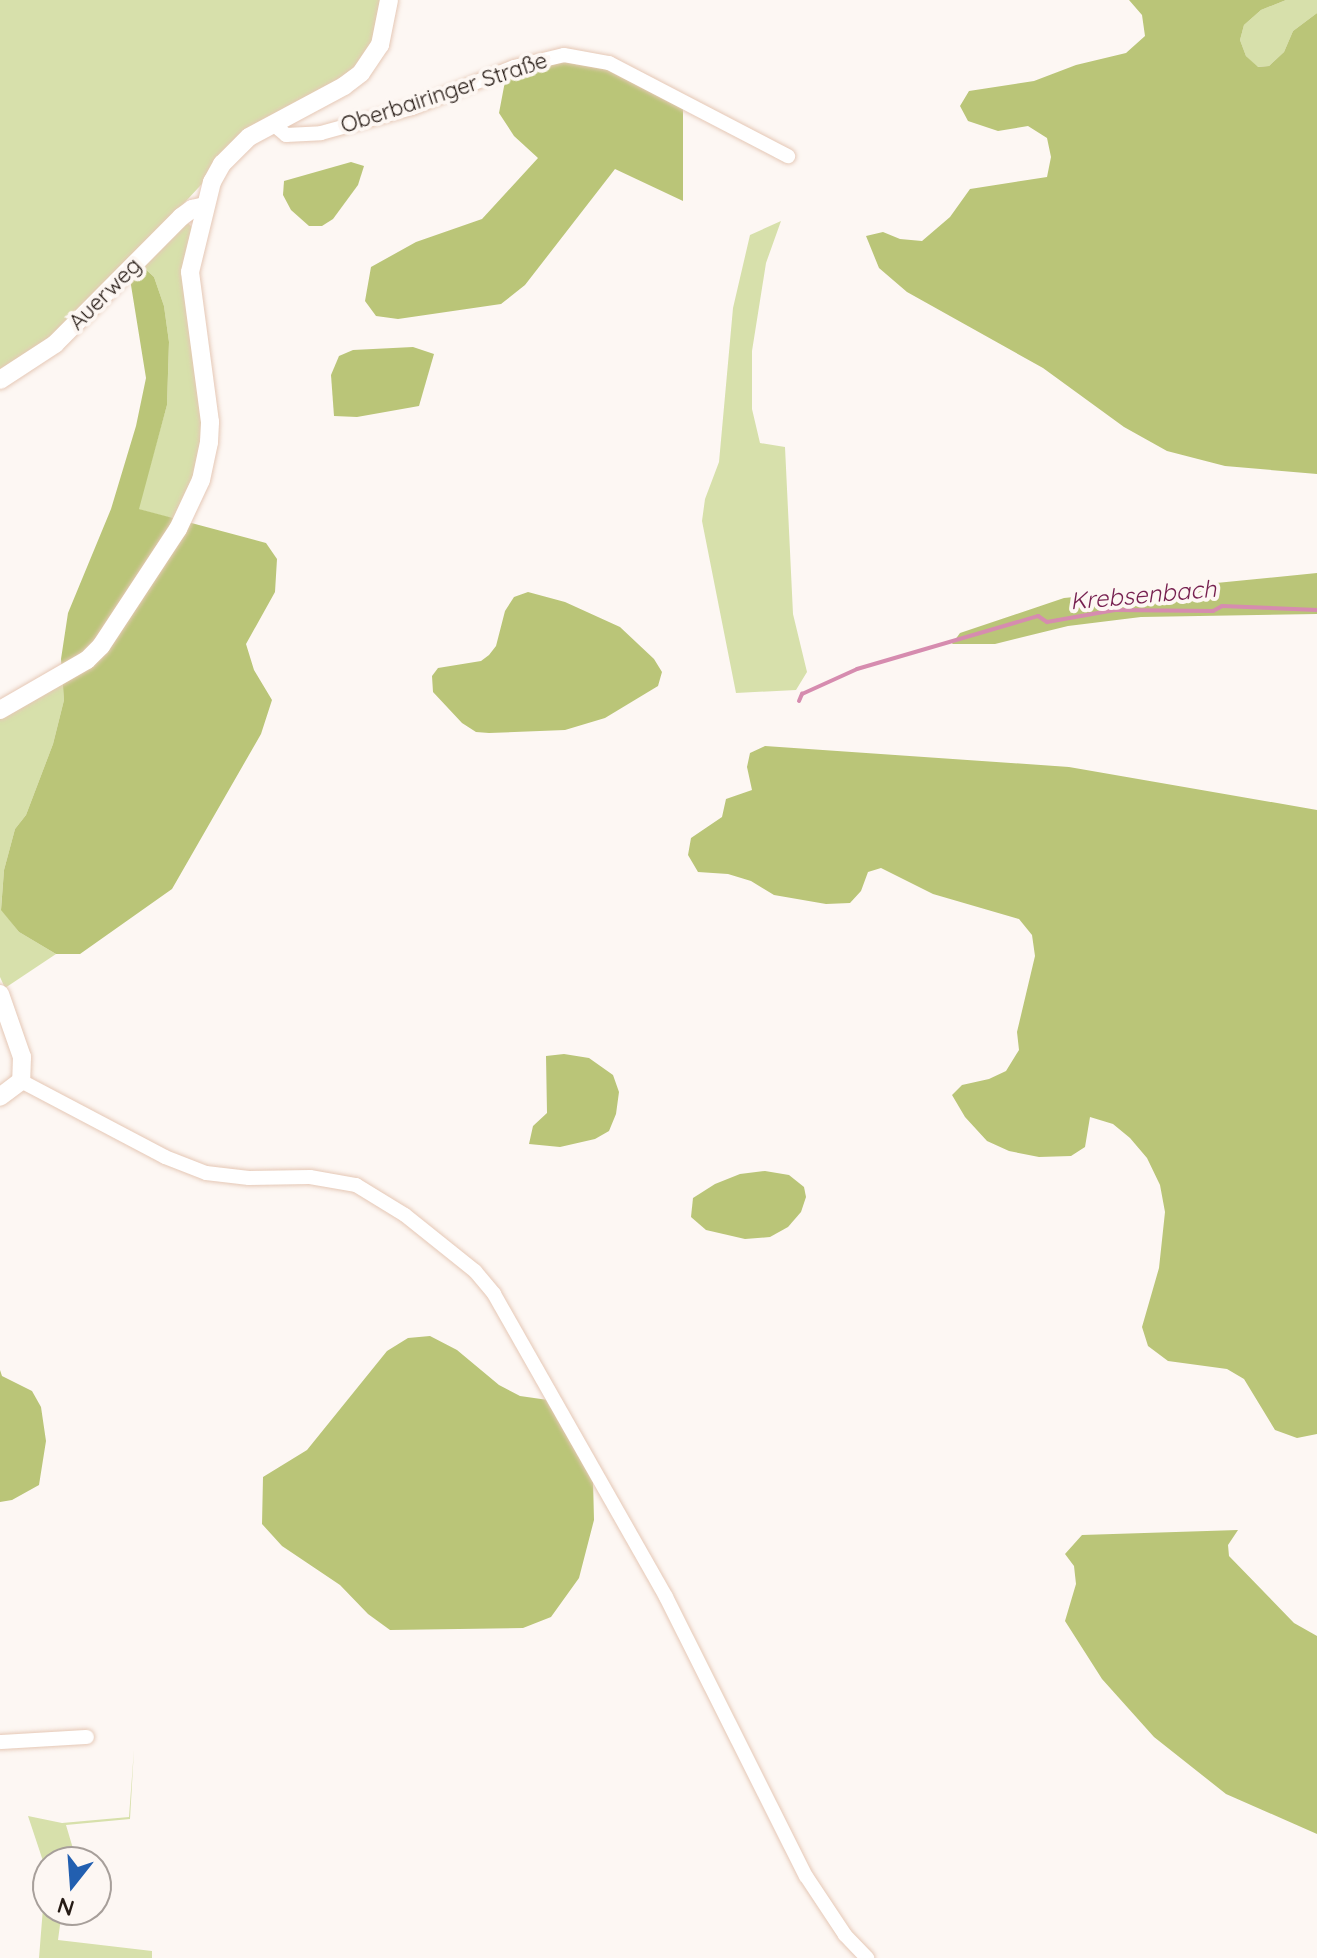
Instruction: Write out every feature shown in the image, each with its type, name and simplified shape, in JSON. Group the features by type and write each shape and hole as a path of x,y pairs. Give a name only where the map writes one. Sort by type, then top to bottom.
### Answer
{"street":[{"name":"Oberbairinger Straße","path":"0,710 87,660 101,646 178,529 201,480 210,422 190,272 205,206 222,164 249,137 344,86 361,73 380,45 389,0"},
{"name":"Oberbairinger Straße","path":"273,124 286,135 321,133 412,108 541,59 586,57 648,81 788,156"},
{"name":"Auerweg","path":"0,380 55,344 181,217 192,209 205,206"},
{"path":"0,994 22,1057 21,1081"},
{"path":"0,1097 21,1081"},
{"path":"21,1081 165,1157 206,1173 249,1178 310,1177 356,1185 405,1215 475,1271 494,1294 666,1597 806,1876 838,1926 867,1958"},
{"path":"0,1742 87,1737"}],"green space":[{"path":"0,0 384,0 383,20 366,60 212,173 74,322 0,375"},
{"path":"1129,0 1286,0 1261,10 1244,25 1240,40 1246,56 1258,67 1269,66 1284,52 1293,31 1317,13 1317,474 1225,466 1167,451 1124,427 1043,368 907,292 879,268 866,236 883,232 900,239 922,241 950,217 970,189 1047,177 1051,157 1047,138 1028,126 998,131 968,121 960,106 969,91 1034,81 1076,65 1126,53 1145,36 1142,15"},
{"path":"1286,0 1317,0 1317,13 1293,31 1284,52 1269,66 1257,67 1246,56 1240,40 1244,25 1261,10"},
{"path":"569,60 613,68 683,105 683,201 615,169 525,285 501,304 398,319 376,316 365,301 371,267 416,242 482,219 538,158 514,136 499,113 506,76"},
{"path":"351,162 364,166 358,185 333,219 322,226 309,226 291,210 283,195 284,181"},
{"path":"781,221 766,263 752,351 752,409 760,443 785,447 793,614 807,672 796,690 736,693 702,521 705,499 719,462 733,308 750,235"},
{"path":"187,222 194,229 204,450 178,520 138,509 167,405 169,342 164,306 154,277 142,266"},
{"path":"142,266 154,277 164,306 169,342 167,405 139,509 266,543 277,559 275,592 246,644 254,670 272,700 261,734 172,889 80,954 56,954 19,932 1,910 4,870 15,829 26,815 53,744 64,700 61,659 68,613 111,509 136,426 146,378 130,279"},
{"path":"413,347 434,354 419,406 357,417 334,416 331,375 339,356 353,350"},
{"path":"1317,573 1317,614 1141,617 1068,626 995,644 952,644 960,633 1064,598"},
{"path":"528,592 565,602 620,627 654,659 662,672 658,686 605,718 565,730 489,733 476,732 462,723 433,692 432,676 438,668 481,661 489,655 496,646 505,611 514,597"},
{"path":"63,682 64,700 53,744 26,815 15,829 4,870 1,909 19,932 56,954 5,988 0,977 0,716"},
{"path":"765,746 1069,767 1317,810 1317,1434 1297,1438 1275,1430 1244,1379 1227,1369 1168,1361 1148,1346 1142,1327 1159,1268 1165,1212 1160,1185 1147,1158 1130,1138 1113,1124 1090,1117 1085,1147 1071,1156 1039,1157 1009,1151 987,1141 965,1117 952,1095 962,1085 989,1079 1006,1071 1019,1050 1017,1032 1035,956 1032,935 1019,919 933,894 881,868 868,872 861,891 850,903 826,904 774,895 751,881 728,874 698,872 688,855 691,838 722,817 726,799 752,790 747,767 750,753"},
{"path":"564,1054 589,1058 613,1075 619,1092 616,1114 609,1131 595,1139 560,1147 529,1144 533,1126 547,1113 546,1056"},
{"path":"765,1171 789,1175 804,1187 806,1197 801,1212 788,1227 770,1237 745,1239 706,1230 691,1217 693,1198 715,1184 740,1174"},
{"path":"430,1336 457,1350 499,1385 520,1396 548,1400 593,1480 594,1520 579,1578 551,1617 523,1628 390,1630 368,1614 340,1585 282,1546 262,1524 263,1477 307,1450 387,1351 408,1338"},
{"path":"0,1370 2,1376 32,1391 41,1407 46,1441 39,1485 12,1500 0,1502"},
{"path":"1238,1530 1228,1545 1229,1556 1294,1623 1317,1636 1317,1834 1226,1794 1154,1737 1102,1679 1065,1621 1076,1584 1074,1566 1065,1554 1082,1535"},
{"path":"134,1749 130,1819 66,1825 72,1846 38,1846 28,1816 62,1823 129,1817"},
{"path":"42,1926 60,1926 58,1940 152,1951 152,1958 39,1958"}],"waterway":[{"name":"Krebsenbach","path":"799,701 802,694 857,669 1038,616 1047,622 1115,610 1213,611 1222,606 1317,610"}]}
